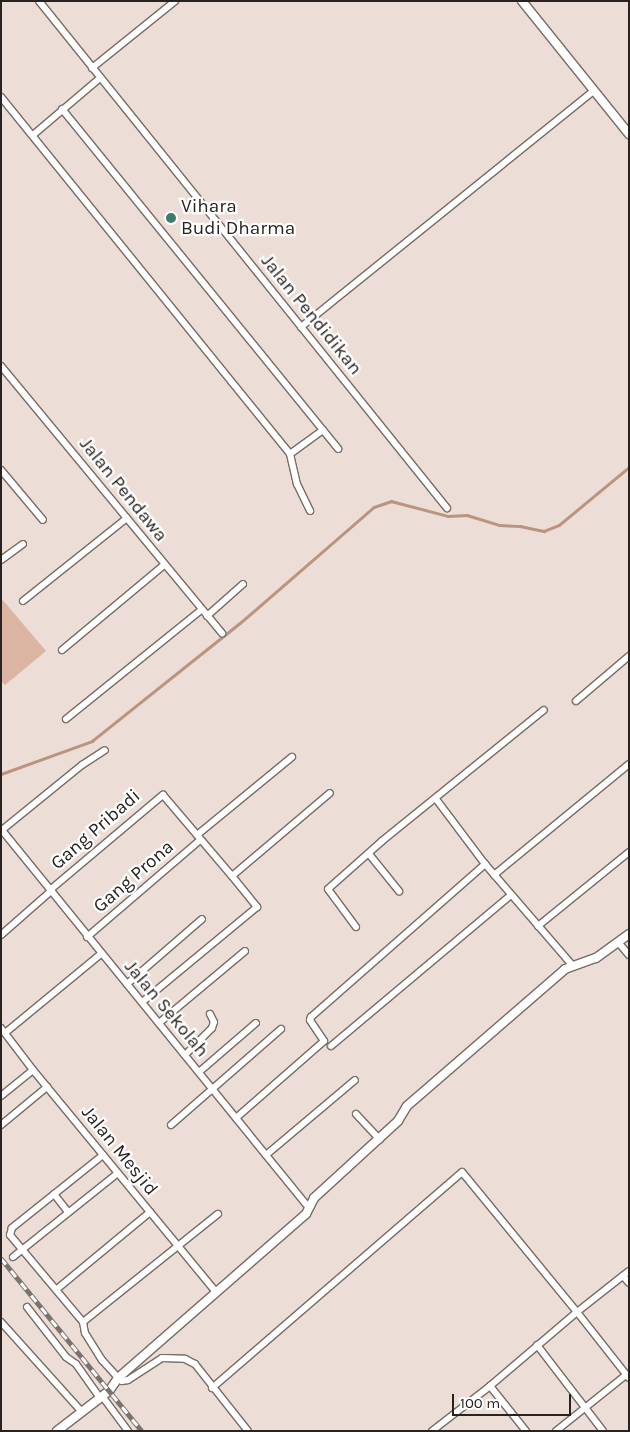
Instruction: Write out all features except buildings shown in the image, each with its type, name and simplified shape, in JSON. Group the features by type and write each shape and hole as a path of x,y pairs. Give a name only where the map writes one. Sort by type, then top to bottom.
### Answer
{"street":[{"name":"Jalan Pendidikan","path":"39,1 447,508"},
{"path":"92,68 175,1"},
{"path":"522,1 629,134"},
{"path":"32,135 100,78"},
{"path":"301,327 594,91"},
{"path":"1,97 290,454 297,484 310,511"},
{"path":"62,109 338,449"},
{"name":"Jalan Pendawa","path":"1,366 127,518 200,610 222,634"},
{"path":"290,454 323,430"},
{"path":"1,470 43,520"},
{"path":"23,601 127,518"},
{"path":"1,560 23,544"},
{"path":"62,650 164,565"},
{"path":"207,616 243,584"},
{"path":"66,718 200,610"},
{"path":"576,701 629,656"},
{"path":"356,927 328,888 544,710"},
{"path":"2,830 82,765 105,750"},
{"name":"Gang Prona","path":"87,936 292,757"},
{"path":"494,875 629,764"},
{"path":"232,876 330,793"},
{"name":"Gang Pribadi","path":"1,935 163,795 199,838"},
{"path":"436,799 494,875 573,966"},
{"name":"Jalan Sekolah","path":"2,830 309,1208"},
{"path":"142,1002 257,906 199,838"},
{"path":"538,926 629,852"},
{"path":"369,854 399,891"},
{"path":"236,1118 324,1041 310,1020 311,1017 485,864"},
{"path":"331,1046 511,895"},
{"path":"127,984 202,919"},
{"path":"57,1431 109,1391 118,1378 306,1214 314,1198 380,1140 398,1121 406,1106 565,969 596,958 629,934"},
{"path":"618,942 629,955"},
{"path":"159,1023 245,951"},
{"path":"3,1030 101,954"},
{"path":"185,1055 212,1028 214,1022 210,1014"},
{"path":"199,1072 256,1023"},
{"path":"171,1125 281,1029"},
{"name":"Jalan Mesjid","path":"3,1030 33,1070 216,1292"},
{"path":"1,1096 33,1070"},
{"path":"266,1155 355,1080"},
{"path":"1,1125 47,1087"},
{"path":"356,1114 380,1140"},
{"path":"103,1155 10,1230 10,1235 83,1322 85,1334 102,1360 118,1378 122,1381 128,1380 162,1358 178,1357 195,1364 212,1388 248,1431"},
{"path":"212,1388 462,1172 628,1377 584,1408 556,1431"},
{"path":"13,1257 118,1173"},
{"path":"54,1194 68,1212"},
{"path":"57,1289 150,1212"},
{"path":"83,1322 218,1214"},
{"path":"432,1431 490,1386 626,1273 629,1283"},
{"path":"27,1307 66,1357 76,1364 128,1431"},
{"path":"1,1322 82,1412"},
{"path":"537,1345 603,1431"},
{"path":"490,1386 526,1431"}],"shaded area":[{"path":"1,598 46,651 5,685 1,681"}],"waterway":[{"path":"1,774 92,741 240,623 374,507 391,501 448,516 467,515 499,525 520,526 544,531 559,525 629,467"}],"railway":[{"path":"1,1258 142,1431"}],"place":[{"name":"Vihara Budi Dharma","path":"171,218"}]}
